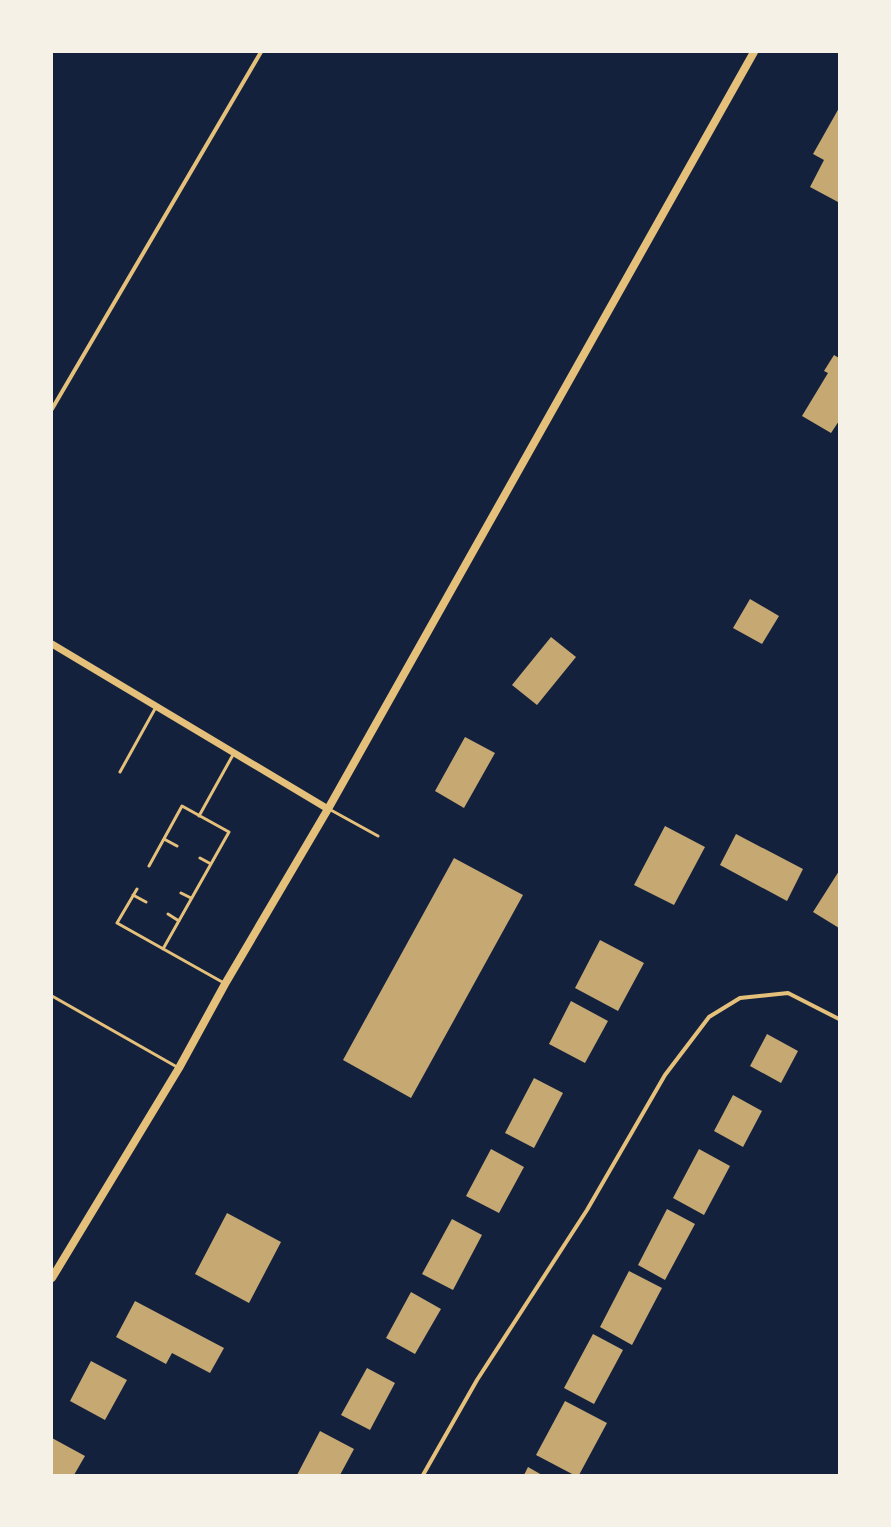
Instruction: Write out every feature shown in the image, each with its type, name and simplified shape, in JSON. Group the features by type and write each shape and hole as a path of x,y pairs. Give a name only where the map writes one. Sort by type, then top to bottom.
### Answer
{"main road":[{"path":"52,1278 179,1068 225,984 328,809 754,52"}],"street":[{"path":"52,409 260,52"},
{"path":"52,644 328,809"},
{"path":"423,1475 477,1380 587,1210 665,1076 709,1018 740,998 788,994 839,1019"}],"lane":[{"path":"120,772 156,707"},
{"path":"199,816 234,753"},
{"path":"150,866 182,806 228,832 163,949"},
{"path":"328,809 378,836"},
{"path":"164,839 178,846"},
{"path":"200,858 211,864"},
{"path":"136,888 117,923 225,984"},
{"path":"181,892 191,898"},
{"path":"133,895 146,902"},
{"path":"168,914 179,921"},
{"path":"52,996 179,1068"}],"building":[{"path":"839,108 838,202 810,187 824,160 813,154"},
{"path":"834,355 839,358 839,421 831,433 802,416 828,373 824,371"},
{"path":"750,599 779,616 762,644 733,628"},
{"path":"551,637 576,657 537,705 512,685"},
{"path":"465,737 495,753 464,808 435,791"},
{"path":"665,826 705,847 674,905 634,885"},
{"path":"736,834 803,869 787,901 720,865"},
{"path":"454,858 523,895 411,1098 343,1060"},
{"path":"839,871 839,928 813,912"},
{"path":"600,940 644,963 618,1011 575,988"},
{"path":"571,1001 608,1021 585,1063 549,1044"},
{"path":"767,1034 798,1051 781,1083 750,1066"},
{"path":"534,1078 563,1093 534,1148 505,1133"},
{"path":"733,1095 762,1111 743,1147 714,1131"},
{"path":"491,1149 524,1167 499,1213 466,1196"},
{"path":"699,1149 730,1166 704,1215 673,1198"},
{"path":"667,1209 695,1224 665,1280 638,1265"},
{"path":"227,1213 281,1242 249,1303 195,1274"},
{"path":"452,1219 482,1235 453,1290 422,1274"},
{"path":"629,1271 662,1288 632,1345 600,1327"},
{"path":"411,1292 441,1309 415,1354 386,1338"},
{"path":"135,1301 224,1348 210,1373 172,1353 166,1364 116,1337"},
{"path":"593,1334 623,1350 594,1404 564,1388"},
{"path":"91,1361 127,1380 105,1420 70,1401"},
{"path":"367,1368 395,1383 370,1430 341,1415"},
{"path":"565,1401 607,1423 579,1475 574,1475 536,1455"},
{"path":"320,1431 354,1449 340,1475 297,1475"},
{"path":"52,1438 85,1456 74,1475 52,1475"},
{"path":"528,1467 542,1475 524,1475"}]}
